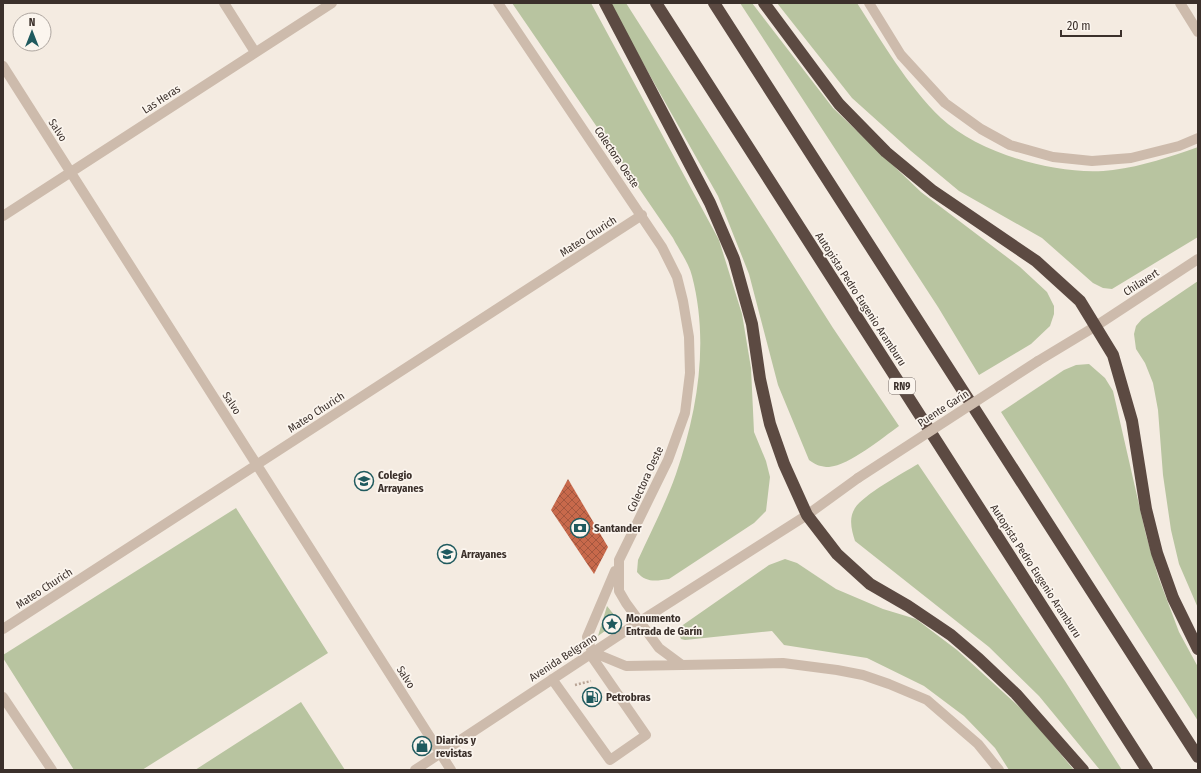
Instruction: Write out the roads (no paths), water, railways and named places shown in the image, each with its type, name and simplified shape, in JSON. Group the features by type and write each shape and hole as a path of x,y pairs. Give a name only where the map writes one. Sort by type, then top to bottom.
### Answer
{"highway":[{"path":"605,3 710,203 734,259 752,324 760,379 770,424 782,458 807,515 837,554 870,584 908,606 951,635 979,659 1016,694 1083,770"},
{"name":"Autopista Pedro Eugenio Aramburu","path":"656,3 1147,770"},
{"path":"714,3 1198,757"},
{"path":"764,3 838,104 886,152 933,191 1036,261 1080,301 1113,355 1132,421 1146,509 1157,552 1173,598 1198,649"}],"street":[{"path":"224,3 255,52"},
{"name":"Las Heras","path":"3,216 332,3"},
{"name":"Colectora Oeste","path":"498,3 642,215 662,247 677,277 689,337 690,374 685,413 668,460 619,560 618,591 638,622 659,648 682,665"},
{"path":"868,3 901,55 945,103 981,129 1010,145 1053,157 1092,161 1132,158 1179,146 1198,138"},
{"path":"1180,3 1198,32"},
{"name":"Salvo","path":"3,66 451,770"},
{"name":"Mateo Churich","path":"3,629 642,215"},
{"name":"Chilavert","path":"1096,326 1198,259"},
{"name":"Puente Garín","path":"807,515 858,478 1038,361 1096,326"},
{"name":"Avenida Belgrano","path":"414,770 638,622 807,515"},
{"path":"552,679 610,760 646,735 591,653 587,637 619,560"},
{"path":"591,653 626,666 783,663 837,670 870,677 927,700 956,723 978,744 998,770"},
{"path":"3,697 52,770"}],"place":[{"name":"Colegio Arrayanes","path":"364,481"},
{"name":"Santander","path":"580,528"},
{"name":"Arrayanes","path":"447,554"},
{"name":"Monumento Entrada de Garín","path":"612,624"},
{"name":"Petrobras","path":"592,697"},
{"name":"Diarios y revistas","path":"422,746"}]}
